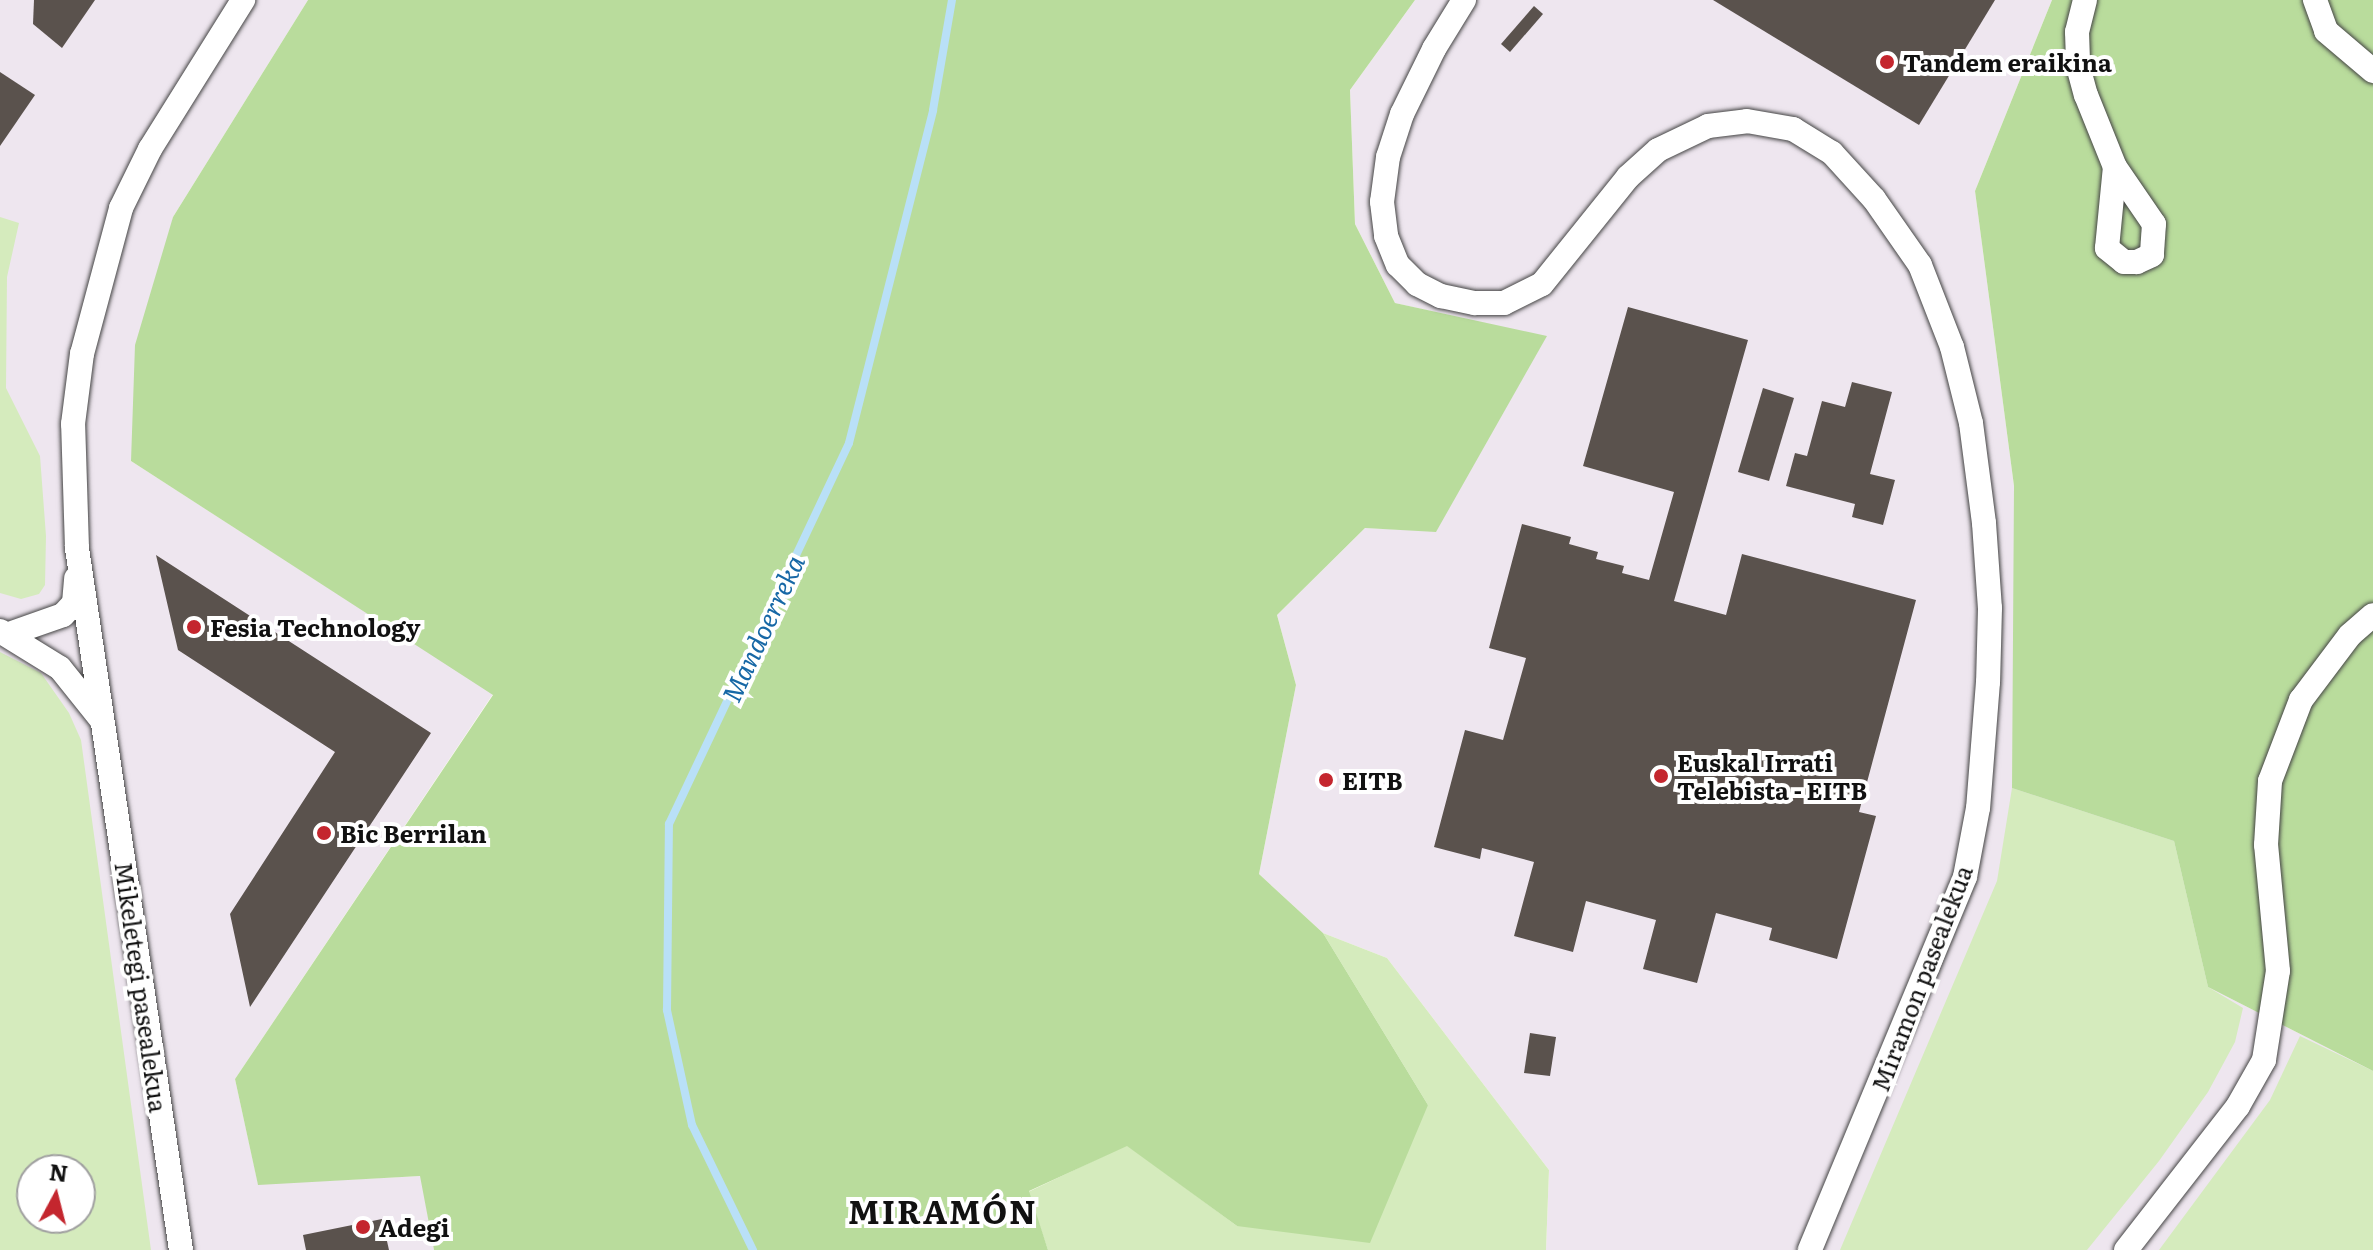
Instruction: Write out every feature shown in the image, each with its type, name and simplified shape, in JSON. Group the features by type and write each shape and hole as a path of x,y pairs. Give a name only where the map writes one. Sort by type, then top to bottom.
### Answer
{"street":[{"name":"Mikeletegi pasealekua","path":"181,1250 77,548 72,483 73,424 93,304 121,208 163,125 243,0"},
{"name":"Miramon pasealekua","path":"1464,0 1434,49 1402,114 1388,157 1382,202 1386,236 1398,265 1417,284 1441,296 1475,303 1504,303 1542,284 1628,177 1658,150 1708,126 1747,121 1793,129 1832,153 1874,199 1920,265 1952,347 1971,423 1989,594 1988,682 1978,808 1965,877 1810,1250"},
{"path":"2085,0 2077,32 2078,66 2115,167"},
{"path":"2315,0 2326,31 2373,71"},
{"path":"5,633 63,615 74,603 77,548"},
{"path":"2126,1250 2238,1106 2264,1060 2278,971 2266,845 2270,781 2301,700 2350,635 2373,615"},
{"name":"Mikeletegi pasealekua","path":"5,633 60,668 103,723"}],"shaded area":[{"path":"0,0 308,0 173,217 131,461 493,694 235,1079 258,1184 421,1176 434,1250 0,1250"},
{"path":"1415,0 2052,0 1975,191 2014,486 2174,841 2208,987 2373,1071 2373,1250 1546,1250 1549,1170 1387,958 1323,933 1259,874 1296,685 1277,615 1365,528 1436,531 1546,337 1395,303 1355,224 1350,90"}],"green space":[{"path":"308,0 1415,0 1350,90 1355,224 1395,303 1547,336 1436,532 1365,528 1277,615 1296,685 1259,874 1323,933 1428,1105 1370,1243 1237,1226 1127,1146 1029,1191 1048,1250 434,1250 420,1176 258,1185 235,1079 493,695 131,461 135,345 173,217"},
{"path":"2052,0 2373,0 2373,1071 2208,987 2174,841 2012,788 2014,486 1975,191"},
{"path":"0,217 19,223 7,277 6,388 40,456 46,536 45,585 39,594 21,599 0,593"},
{"path":"0,652 41,673 69,713 81,740 151,1250 0,1250"},
{"path":"2012,788 2174,841 2208,987 2243,1008 2235,1042 2208,1092 2159,1161 2087,1250 1840,1250 1997,881"},
{"path":"1323,933 1387,958 1549,1170 1546,1250 1048,1250 1028,1192 1127,1145 1237,1226 1428,1105"},
{"path":"2300,1036 2373,1071 2373,1250 2159,1250 2270,1100"}],"building":[{"path":"34,0 95,0 62,48 33,24"},
{"name":"Tandem eraikina","path":"1713,0 1995,0 1919,125"},
{"path":"1534,6 1543,14 1510,52 1501,44"},
{"path":"0,72 35,95 0,146"},
{"name":"Euskal Irrati Telebista - EITB","path":"1628,307 1748,340 1674,601 1726,615 1742,554 1916,600 1859,812 1876,816 1837,959 1769,940 1772,928 1716,913 1697,983 1643,969 1656,920 1586,901 1573,952 1514,936 1534,862 1482,848 1480,859 1434,847 1465,730 1503,740 1526,658 1489,648 1522,524 1571,537 1569,544 1598,552 1596,559 1624,566 1622,573 1649,580 1674,492 1583,466"},
{"path":"1852,382 1892,392 1870,474 1895,480 1883,525 1852,517 1855,504 1786,486 1795,453 1807,456 1822,401 1845,407"},
{"path":"1763,388 1794,398 1769,481 1738,472"},
{"name":"Bic Berrilan","path":"156,555 431,733 250,1007 230,914 335,752 178,650"},
{"path":"1530,1033 1556,1037 1550,1076 1524,1073"},
{"name":"Adegi","path":"382,1219 389,1250 306,1250 303,1235"}],"waterway":[{"name":"Mandoerreka","path":"753,1250 692,1125 667,1010 669,824 849,443 933,110 952,0"}],"place":[{"name":"Tandem eraikina","path":"1887,62"},
{"name":"Fesia Technology","path":"194,627"},
{"name":"Euskal Irrati Telebista - EITB","path":"1661,776"},
{"name":"EITB","path":"1326,780"},
{"name":"Bic Berrilan","path":"324,833"},
{"name":"Adegi","path":"363,1227"}],"district":[{"name":"MIRAMÓN","path":"943,1210"}]}
